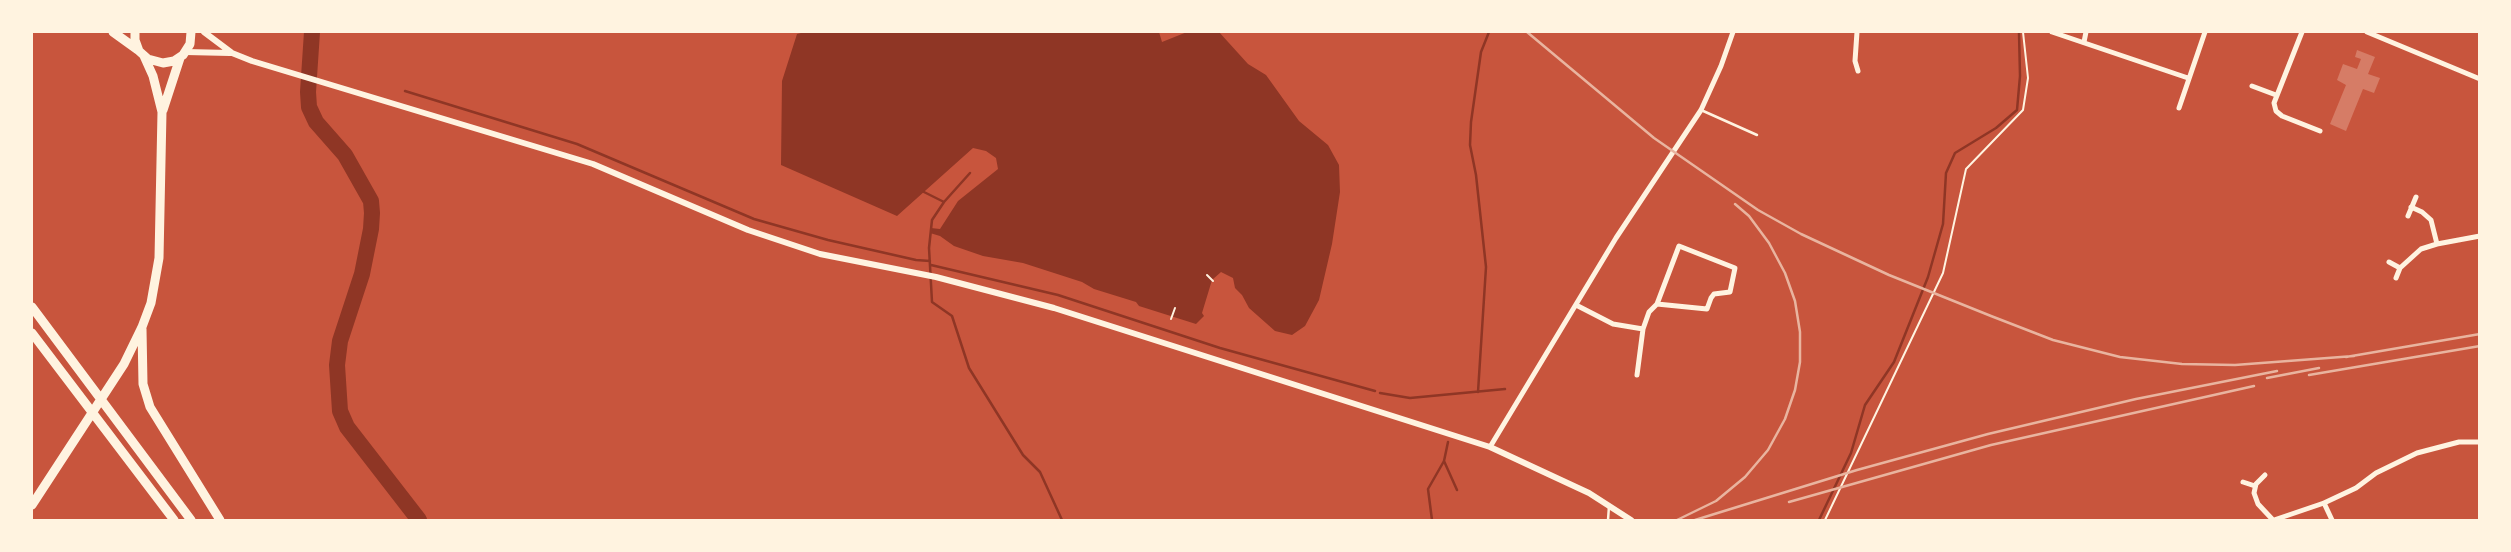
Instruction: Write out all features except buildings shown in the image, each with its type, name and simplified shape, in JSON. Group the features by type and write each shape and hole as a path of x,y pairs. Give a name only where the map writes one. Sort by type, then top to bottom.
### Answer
{"highway":[{"path":"113,32 154,62 163,63 183,55"},
{"path":"32,505 124,364 151,303 159,258 162,112 153,76 135,40 135,32"},
{"path":"162,112 183,55 190,44 191,32"},
{"path":"32,307 191,520"},
{"path":"142,327 143,384 150,407 220,520"},
{"path":"32,333 174,520"}],"street":[{"path":"204,32 232,53 593,164 748,230 820,254 936,277 1111,325 1490,447 1552,473 1631,520"},
{"path":"1490,447 1616,238 1701,110 1733,32"},
{"path":"1857,32 1854,61 1858,71"},
{"path":"2052,32 2188,78"},
{"path":"2084,42 2085,32"},
{"path":"2179,108 2204,32"},
{"path":"2302,32 2274,103 2279,114 2320,131"},
{"path":"2367,32 2480,79"},
{"path":"183,55 232,53"},
{"path":"2252,86 2276,95"},
{"path":"2408,216 2416,197"},
{"path":"2412,207 2431,220 2437,244"},
{"path":"2396,278 2400,268 2421,249 2480,236"},
{"path":"1636,375 1643,329 1649,312 1657,304 1679,246 1735,268 1730,292 1714,294 1707,309 1657,304"},
{"path":"2389,262 2400,268"},
{"path":"1576,305 1613,324 1643,329"},
{"path":"2264,475 2255,486 2258,504 2273,520 2324,503 2417,453 2459,442 2480,442"},
{"path":"2243,482 2255,486"},
{"path":"2324,503 2332,520"}],"lane":[{"path":"1701,110 1757,135"},
{"path":"1608,520 1609,506"}],"path":[{"path":"1825,520 1943,273 1966,169 2023,110 2028,78 2023,32"},
{"path":"1207,275 1213,281"},
{"path":"1171,319 1175,309"}],"shaded area":[{"path":"1159,32 1162,42 1187,32 1219,32 1248,64 1266,75 1299,121 1328,145 1339,165 1340,192 1332,244 1319,300 1305,326 1292,335 1275,331 1249,308 1235,288 1233,278 1221,272 1212,280 1202,313 1204,316 1196,324 1023,263 983,256 954,246 940,236 930,233 931,228 940,229 958,201 998,169 996,158 986,151 973,148 897,216 781,165 782,81 797,34"}],"waterway":[{"path":"312,32 309,107 316,122 345,155 371,201 372,213 362,274 340,341 337,365 340,411 347,427 419,520"},
{"path":"1478,392 1486,267 1470,145 1481,52 1489,32"},
{"path":"1819,520 1851,453 1865,405 1894,362 1928,277 1943,224 1946,173 1955,153 1996,128 2017,110 2020,76 2019,32"},
{"path":"405,91 577,144 754,219 828,240 930,261"},
{"path":"970,173 932,220 929,248 932,302 952,316 969,368 1023,455 1040,472 1062,520"},
{"path":"924,192 944,202"},
{"path":"931,265 1058,295 1220,348 1375,391"},
{"path":"1380,393 1410,398 1505,389"},
{"path":"1432,520 1428,489 1444,461 1448,442"},
{"path":"1444,461 1457,490"}],"railway":[{"path":"1527,32 1654,138 1758,210 1801,234 1889,275 1991,316 2053,340 2120,357 2182,364 2235,365 2354,356"},
{"path":"1677,520 1716,501 1745,477 1768,450 1785,419 1795,390 1800,362 1800,332 1795,301 1785,273 1769,243 1749,216 1735,204"},
{"path":"2346,357 2480,334"},
{"path":"2309,375 2480,346"},
{"path":"2267,378 2319,368"},
{"path":"1695,520 1857,470 1988,434 2136,399 2277,371"},
{"path":"1789,502 1991,445 2254,386"}]}
